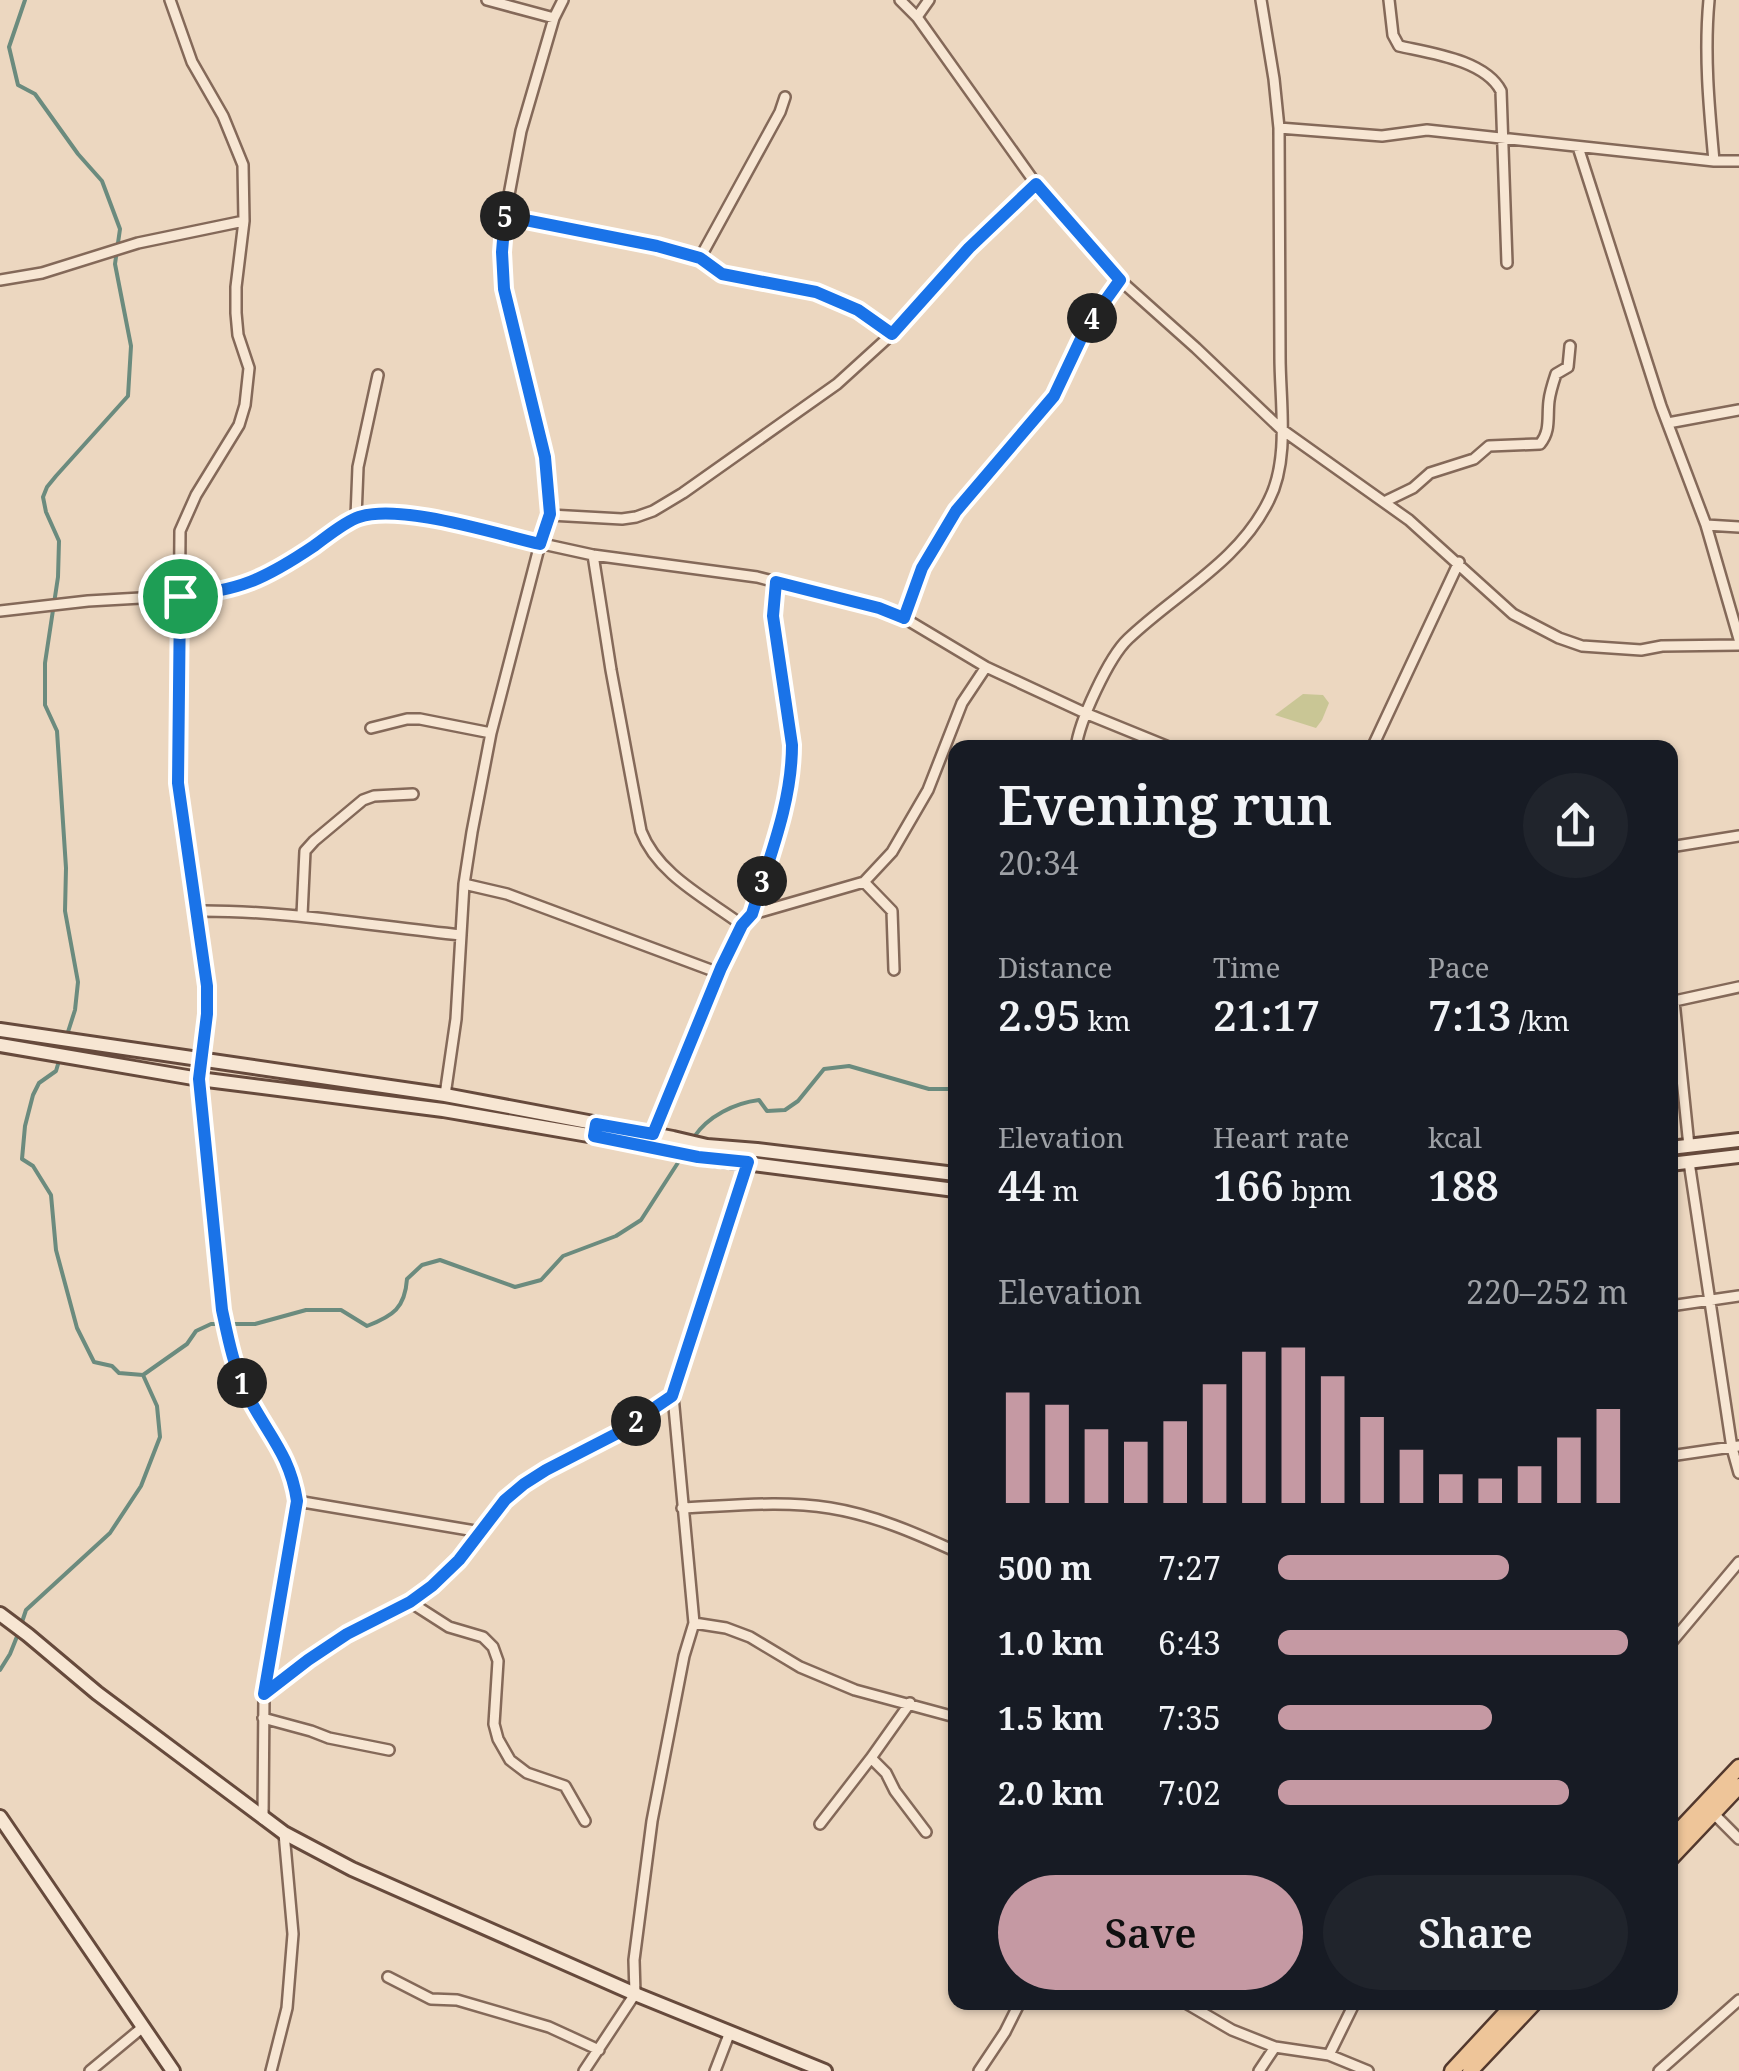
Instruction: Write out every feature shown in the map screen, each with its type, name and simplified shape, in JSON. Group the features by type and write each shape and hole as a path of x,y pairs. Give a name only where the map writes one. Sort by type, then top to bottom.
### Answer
{"main road":[{"path":"0,1030 444,1095 748,1162 948,1189"},
{"path":"0,1045 199,1079 595,1130 653,1134 670,1144"},
{"path":"1678,1147 1739,1140"},
{"path":"703,1152 757,1150 948,1174"},
{"path":"1678,1163 1739,1156"},
{"path":"1,1615 97,1694 284,1833 352,1869 823,2071"},
{"path":"1678,1832 1739,1767"},
{"path":"1678,1850 1739,1786"},
{"path":"0,1817 173,2071"},
{"path":"1452,2071 1509,2010"},
{"path":"1470,2071 1527,2010"}],"street":[{"path":"170,0 192,62 223,116 243,165 244,221 236,277 236,313 248,368 245,405 239,425 196,495 180,531 178,783 207,986 199,1079 222,1310 246,1392 288,1464 297,1501 264,1694 264,1819"},
{"path":"487,0 554,18"},
{"path":"444,1095 456,1019 464,884 491,733 550,514 542,440 504,289 502,252 522,131 554,18 564,0"},
{"path":"900,0 917,17 1036,184 1120,280 1281,430 1409,520 1513,614 1582,646 1640,650 1739,642 1706,525 1578,147"},
{"path":"917,17 929,0"},
{"path":"1078,740 1085,713 1126,640 1214,569 1258,518 1276,484 1281,430 1278,128 1262,0"},
{"path":"1389,0 1393,36 1399,46 1441,54 1495,80 1502,100 1507,263"},
{"path":"1710,0 1707,76 1714,161"},
{"path":"700,258 786,98"},
{"path":"1278,128 1382,136 1426,130 1714,161 1739,160"},
{"path":"550,514 636,517 683,493 837,384 892,334 969,248 1036,184"},
{"path":"505,216 657,246 700,258 722,274 816,292 858,310 892,334"},
{"path":"0,280 42,273 138,243 244,221"},
{"path":"904,618 922,568 956,511 1054,396 1087,326 1120,280"},
{"path":"1384,502 1413,488 1430,473 1474,460 1488,446 1540,444 1545,440 1550,396 1556,374 1568,367 1570,346"},
{"path":"356,517 358,467 378,375"},
{"path":"1668,422 1739,410"},
{"path":"0,611 211,594 252,583 280,569 356,517 382,512 406,514 592,555 776,582 879,608 904,618 986,667 1152,740"},
{"path":"1706,525 1739,527"},
{"path":"592,555 641,831 654,857 667,870 742,925"},
{"path":"1376,740 1459,562"},
{"path":"653,1134 719,973 742,925 752,914 788,798 792,745 773,616 776,582"},
{"path":"752,914 864,882 892,852 928,790 962,704 986,667"},
{"path":"371,728 420,719 491,733"},
{"path":"302,915 305,851 314,841 363,800 413,794"},
{"path":"1678,845 1739,836"},
{"path":"864,882 892,911 894,970"},
{"path":"464,884 507,894 719,973"},
{"path":"196,911 302,915 460,935"},
{"path":"1678,1000 1739,986"},
{"path":"1678,1052 1689,1146"},
{"path":"584,2071 636,1994 634,1960 652,1821 694,1623 672,1396 748,1162"},
{"path":"1689,1162 1739,1473"},
{"path":"1678,1305 1739,1296"},
{"path":"264,1694 347,1634 410,1602 432,1586 459,1560 505,1500 524,1484 616,1434 672,1396"},
{"path":"1678,1455 1736,1447"},
{"path":"297,1501 480,1532"},
{"path":"682,1508 773,1504 831,1508 900,1526 948,1548"},
{"path":"1678,1634 1739,1562"},
{"path":"410,1602 449,1628 483,1638 492,1647 498,1660 494,1724 498,1739 510,1760 527,1773 565,1786 585,1821"},
{"path":"694,1623 750,1637 800,1666 855,1690 948,1715"},
{"path":"820,1824 910,1703"},
{"path":"263,1718 329,1738 389,1750"},
{"path":"871,1758 886,1773 926,1832"},
{"path":"1713,1813 1739,1839"},
{"path":"270,2071 288,2008 294,1934 284,1833"},
{"path":"388,1977 431,1999 457,2000 549,2027 600,2050"},
{"path":"1659,2071 1739,2000"},
{"path":"979,2071 1016,2010"},
{"path":"1198,2010 1232,2030 1275,2047 1329,2055 1368,2071"},
{"path":"1329,2055 1351,2010"},
{"path":"90,2071 143,2027"},
{"path":"715,2071 730,2032"},
{"path":"1259,2071 1275,2047"}],"shaded area":[{"path":"1303,694 1323,695 1329,703 1316,728 1275,715"}],"waterway":[{"path":"25,0 9,47 18,85 35,94 102,181 120,229 115,264 131,346 128,396 56,476 43,497 59,541 58,577 45,663 45,705 57,731 65,911 78,982 67,1035"},
{"path":"21,1625 26,1610 110,1533 141,1486 160,1437 157,1406 143,1375 119,1373 112,1366 94,1362 77,1328 56,1250 51,1195 33,1166 22,1159 33,1095 39,1083 56,1071 64,1044"},
{"path":"694,1137 714,1117 741,1104 759,1100 767,1111 785,1110 798,1101 824,1069 849,1066 929,1089 948,1089"},
{"path":"143,1375 187,1344 196,1331 211,1324 255,1324 306,1310 341,1310 367,1326 396,1310 404,1297 407,1279 422,1265 440,1260 515,1287 541,1280 563,1256 616,1236 641,1220 681,1158"},
{"path":"0,1670 18,1634"}],"route":[{"path":"1036,184 1120,280 1087,326 1054,396 956,511 922,568 904,618 776,582 773,616 792,765 788,798 752,914 742,925 721,968 653,1134 596,1124 594,1136 698,1157 748,1162 672,1396 590,1450 524,1484 505,1500 459,1560 432,1586 410,1602 347,1634 264,1694 297,1501 288,1464 246,1392 222,1310 199,1079 207,986 178,783 180,596 211,594 252,583 280,569 356,517 382,512 540,544 550,514 545,457 504,289 505,216 657,246 700,258 722,274 816,292 858,310 892,334 969,248 1036,184"}]}
